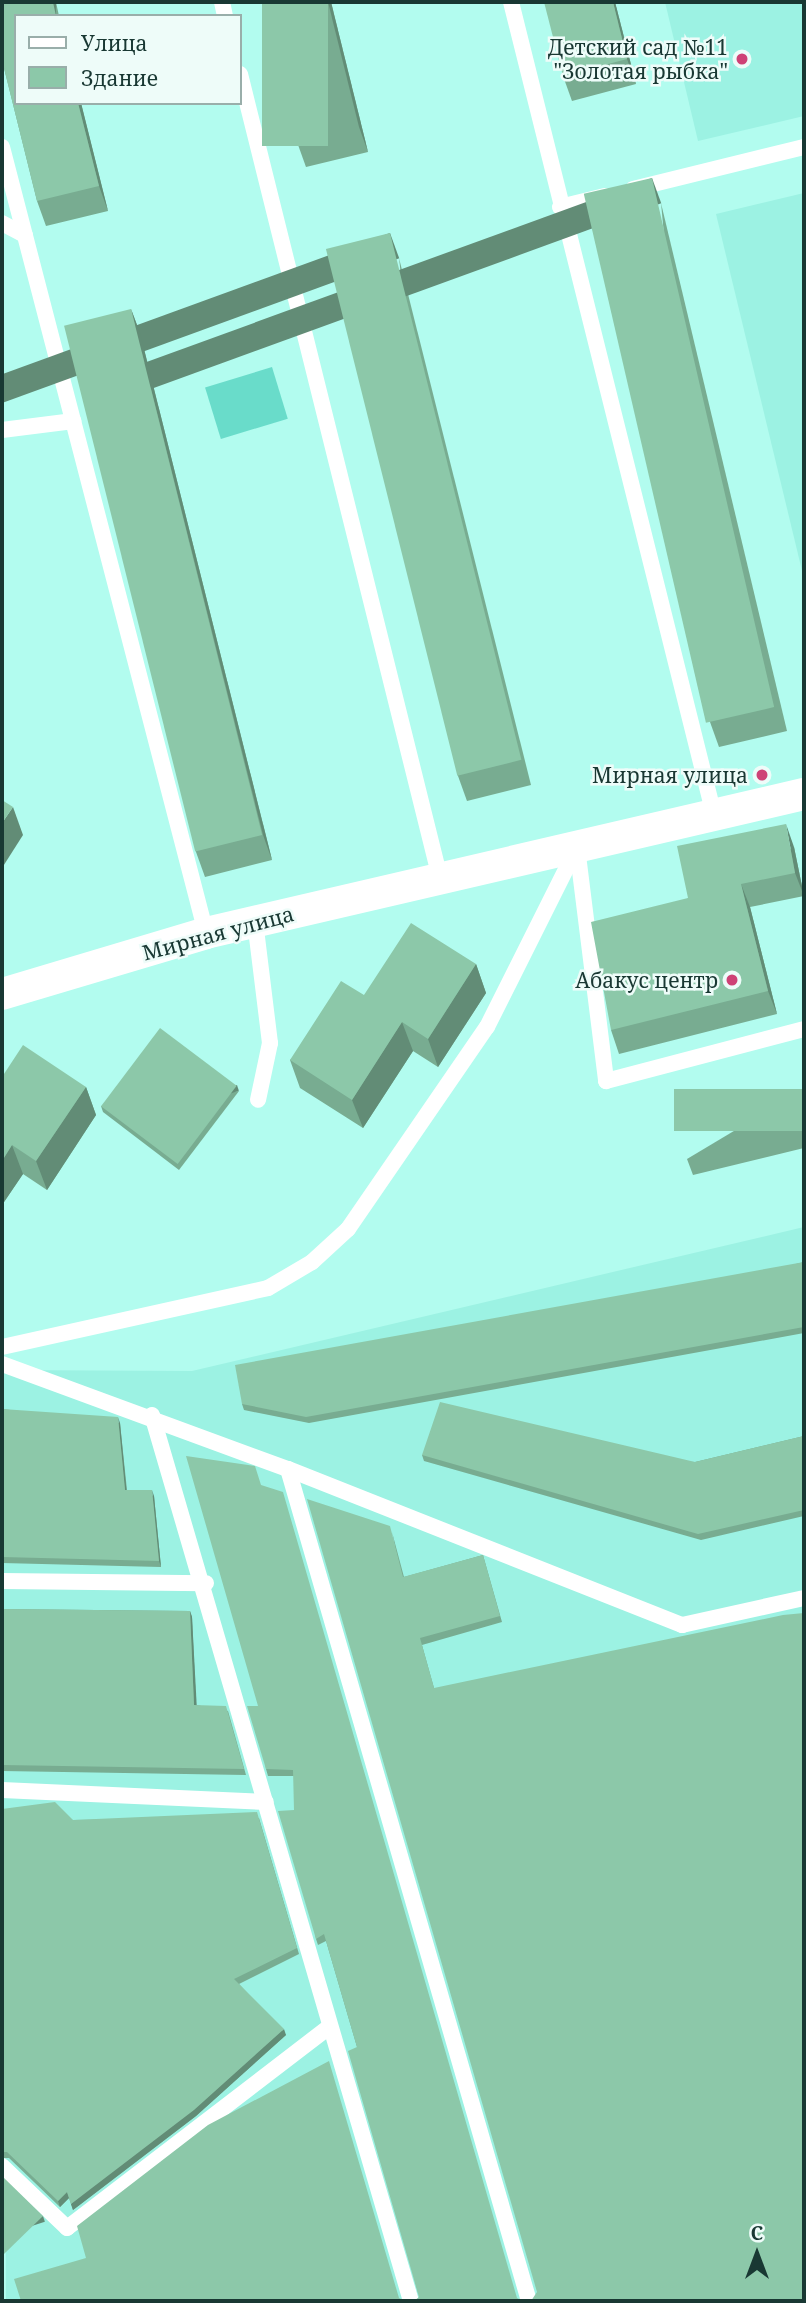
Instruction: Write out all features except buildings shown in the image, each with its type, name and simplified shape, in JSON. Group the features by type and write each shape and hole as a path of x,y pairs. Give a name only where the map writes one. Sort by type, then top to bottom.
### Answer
{"street":[{"name":"Мирная улица","path":"2,994 206,933 804,794"}],"lane":[{"path":"511,2 714,815"},
{"path":"242,82 440,878"},
{"path":"2,147 206,933"},
{"path":"561,207 804,147"},
{"path":"2,223 25,235"},
{"path":"2,430 73,421"},
{"path":"577,847 606,1081 804,1029"},
{"path":"2,1347 268,1289 312,1262 348,1228 487,1027 577,847"},
{"path":"255,921 270,1043 258,1100"},
{"path":"2,1364 152,1415 682,1625 804,1598"},
{"path":"152,1415 206,1583 329,2027 411,2301"},
{"path":"288,1469 529,2301"},
{"path":"2,1581 206,1583"},
{"path":"2,1790 266,1802"},
{"path":"2,2166 67,2228 329,2027"}],"shaded area":[{"name":"Детский сад №11 \"Золотая рыбка\"","path":"665,2 804,2 804,116 698,141"},
{"path":"804,193 804,579 716,214"},
{"path":"272,367 288,419 221,439 205,387"},
{"path":"804,1227 804,2301 6,2301 2,1370 192,1371"}],"place":[{"name":"Детский сад №11 \"Золотая рыбка\"","path":"742,59"},
{"name":"Мирная улица","path":"762,775"},
{"name":"Абакус центр","path":"732,980"}]}
